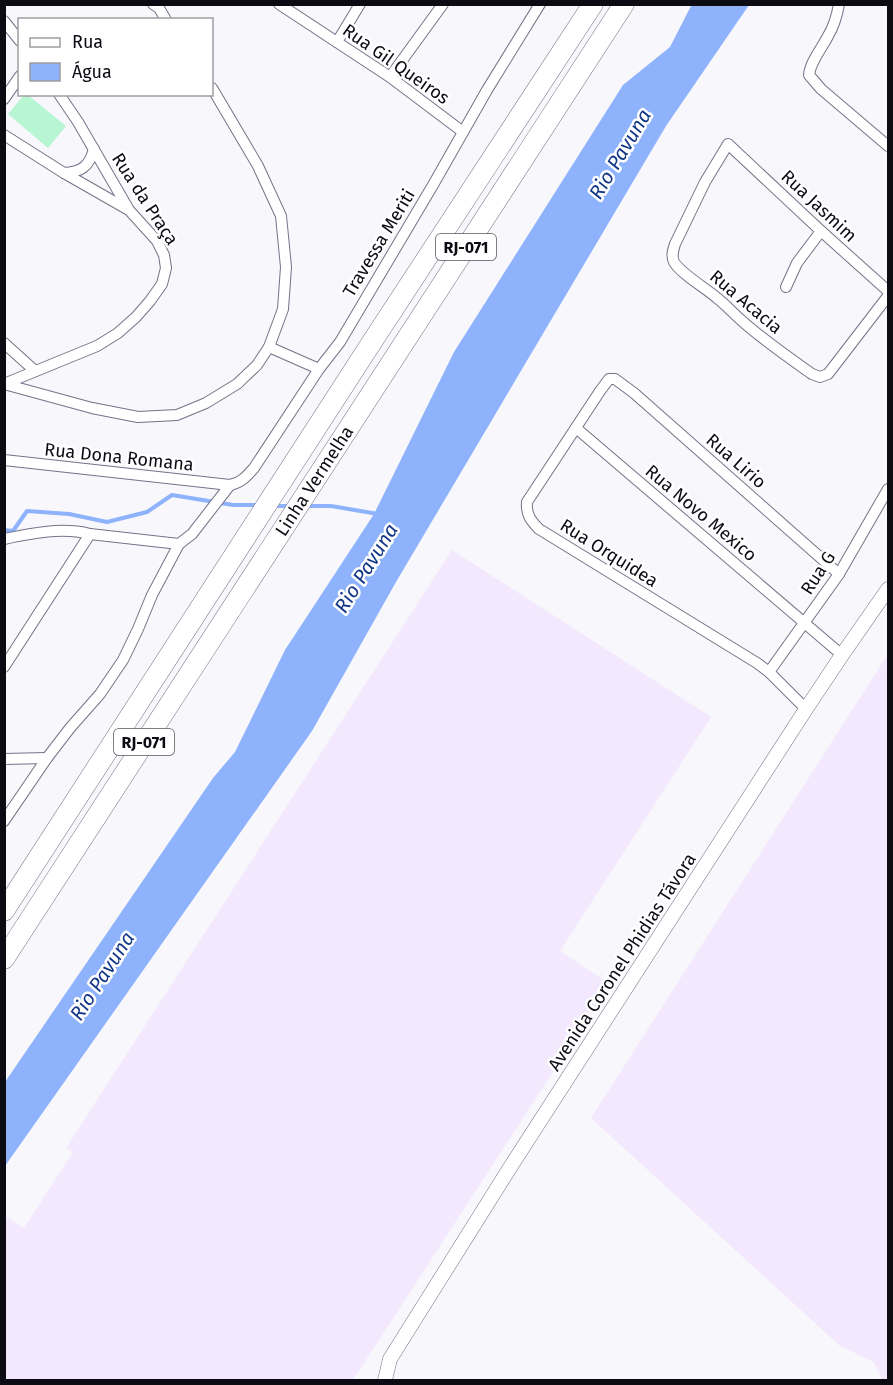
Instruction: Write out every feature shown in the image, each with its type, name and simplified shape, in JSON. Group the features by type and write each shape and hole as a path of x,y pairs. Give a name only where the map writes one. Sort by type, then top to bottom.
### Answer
{"highway":[{"name":"Linha Vermelha","path":"4,911 593,4"},
{"name":"Linha Vermelha","path":"4,959 624,4"}],"street":[{"name":"Rua Gil Queiros","path":"279,4 390,77 463,132"},
{"path":"337,42 360,4"},
{"path":"390,77 443,4"},
{"name":"Travessa Meriti","path":"4,821 47,758 100,694 123,660 152,595 179,544 192,534 226,490 246,477 254,468 339,342 513,45 540,4"},
{"path":"839,4 830,34 811,66 809,75 821,89 888,146"},
{"path":"4,21 18,38"},
{"path":"4,99 18,79"},
{"path":"4,384 92,408 138,417 177,415 206,403 237,384 257,365 269,347 283,309 286,267 281,216 258,166 213,90"},
{"name":"Rua da Praça","path":"4,384 97,346 118,333 135,317 162,284 166,268 164,255 157,242 129,210 60,96"},
{"path":"4,135 129,210"},
{"name":"Rua Jasmim","path":"728,144 888,293"},
{"name":"Rua Acacia","path":"728,144 705,182 675,244 673,258 681,271 717,298 770,344 812,374 820,377 828,374 888,293"},
{"path":"64,173 77,172 82,169 92,157 94,149"},
{"path":"786,287 797,263 821,231"},
{"path":"4,343 35,371"},
{"path":"269,347 319,369"},
{"name":"Rua Orquidea","path":"609,379 527,502 531,520 546,534 769,672 806,709"},
{"name":"Rua Lirio","path":"609,379 615,379 634,393 839,574"},
{"name":"Rua Novo Mexico","path":"576,428 805,623"},
{"name":"Rua Dona Romana","path":"4,460 226,490"},
{"name":"Rua G","path":"769,672 839,574 888,489"},
{"path":"4,538 57,531 78,531 179,544"},
{"path":"4,667 90,534"},
{"name":"Avenida Coronel Phidias Távora","path":"374,1380 390,1359 511,1166 806,709 887,592"},
{"path":"805,623 842,655"},
{"path":"4,759 47,758"},
{"name":"Avenida Coronel Phidias Távora","path":"384,1380 390,1359"}],"shaded area":[{"path":"452,550 711,717 560,951 610,984 353,1380 5,1380 5,1220 7,1217 24,1228 73,1152 66,1148"},
{"path":"888,654 888,1380 882,1380 874,1362 840,1346 591,1118"}],"green space":[{"path":"23,96 29,96 66,126 48,148 8,114"}],"water":[{"name":"Rio Pavuna","path":"692,4 749,5 666,126 396,582 312,731 5,1166 5,1082 213,778 235,752 285,650 374,514 454,352 623,85 670,47"}],"waterway":[{"path":"4,530 13,531 27,511 69,514 107,522 147,512 172,495 233,505 258,505"},
{"path":"275,506 291,506"},
{"name":"Rio Pavuna","path":"305,506 331,506 378,514"}]}
